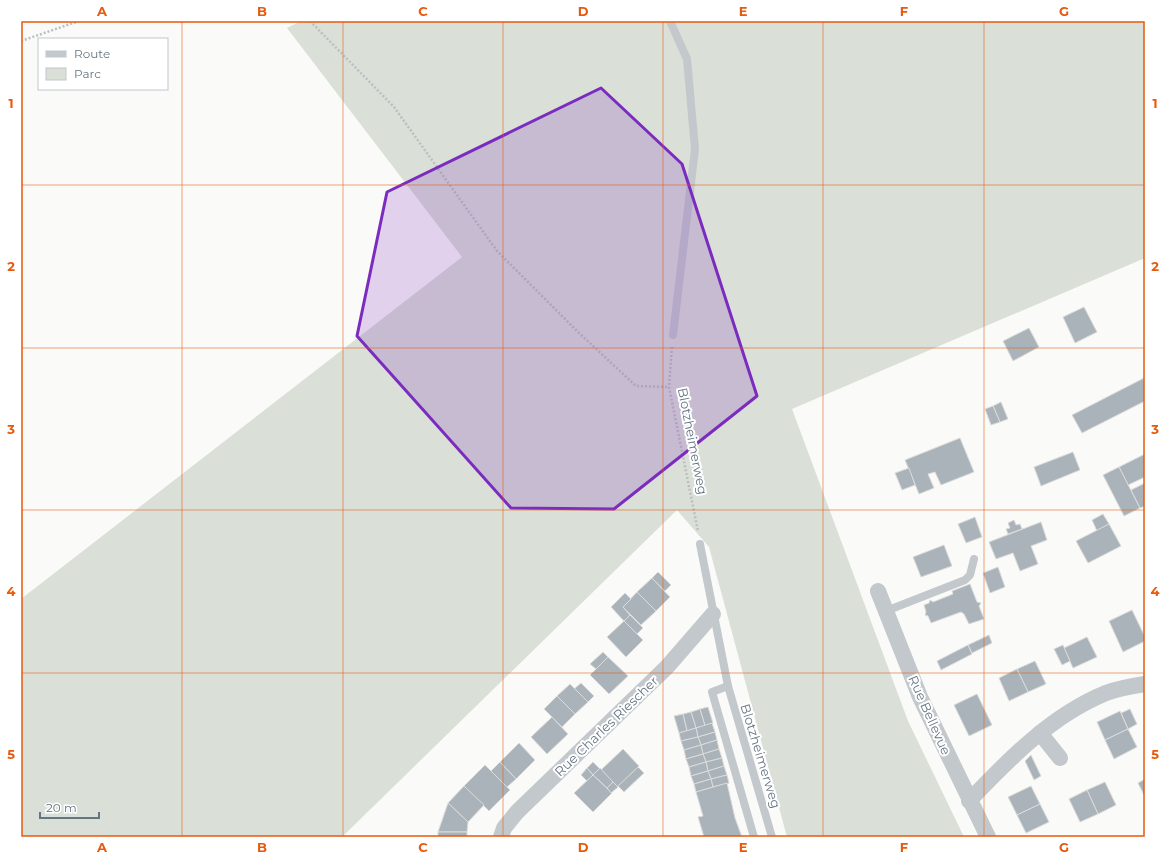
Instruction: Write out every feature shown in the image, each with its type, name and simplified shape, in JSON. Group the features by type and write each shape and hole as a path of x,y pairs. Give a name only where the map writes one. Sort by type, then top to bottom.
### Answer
{"street":[{"name":"Rue Bellevue","path":"878,591 920,697 969,801 988,837"},
{"name":"Rue Charles Riescher","path":"501,837 504,828 517,812 667,667 713,614"},
{"path":"969,801 1022,747 1075,709 1091,700 1121,689 1145,684"},
{"path":"1040,733 1060,758"}],"lane":[{"path":"670,21 687,59 695,149 673,335"},
{"name":"Blotzheimerweg","path":"700,544 728,686 772,837"},
{"path":"886,611 965,580 970,575 974,559"},
{"path":"728,686 712,692 754,837"}],"path":[{"path":"21,41 79,21"},
{"path":"310,21 394,107 497,251 579,333 636,386 668,387"},
{"name":"Blotzheimerweg","path":"673,335 668,387 700,544"}],"highlighted area":[{"path":"601,88 682,164 757,396 614,509 511,508 357,336 387,192"}],"green space":[{"path":"301,21 1145,21 1145,258 792,409 908,721 964,837 787,837 709,547 677,510 342,837 21,837 21,599 462,257 287,28"}],"building":[{"path":"1084,307 1097,332 1075,343 1063,317"},
{"path":"1029,328 1039,347 1013,361 1003,341"},
{"path":"1144,378 1145,401 1082,433 1072,415"},
{"path":"1001,402 1008,419 1000,422 993,406"},
{"path":"993,406 1000,422 991,425 985,409"},
{"path":"960,438 974,472 941,485 935,472 928,474 934,488 919,494 905,460"},
{"path":"1073,452 1080,470 1041,486 1034,467"},
{"path":"1145,454 1145,477 1128,485 1119,467"},
{"path":"1119,467 1140,508 1124,516 1103,475"},
{"path":"909,468 915,485 902,490 895,473"},
{"path":"1145,483 1145,506 1140,508 1131,490"},
{"path":"1103,514 1109,524 1097,531 1092,520"},
{"path":"975,517 982,537 966,543 958,524"},
{"path":"1014,520 1016,525 1020,524 1022,529 1008,534 1006,529 1010,528 1008,523"},
{"path":"1041,522 1047,540 1031,546 1038,564 1020,571 1013,553 996,559 989,542"},
{"path":"1109,524 1121,546 1088,563 1076,541"},
{"path":"944,545 952,566 921,577 913,557"},
{"path":"998,567 1005,587 990,593 983,573"},
{"path":"658,572 671,585 665,591 652,578"},
{"path":"652,578 670,597 656,611 637,592"},
{"path":"970,584 977,602 981,603 979,606 984,619 969,624 964,614 961,612 931,623 928,616 925,615 926,612 924,605 929,603 930,600 933,602 953,594 952,591"},
{"path":"637,592 656,611 641,625 623,607"},
{"path":"625,593 631,599 623,607 630,615 624,621 611,607"},
{"path":"1132,610 1145,637 1145,641 1123,652 1109,621"},
{"path":"630,615 643,628 637,634 624,621"},
{"path":"624,621 643,640 626,657 607,637"},
{"path":"989,635 992,643 972,653 968,645"},
{"path":"1087,637 1097,657 1073,668 1064,648"},
{"path":"968,645 972,654 941,670 937,661"},
{"path":"1063,645 1070,661 1062,665 1054,649"},
{"path":"603,652 608,657 596,669 590,664"},
{"path":"608,657 628,676 609,694 590,675"},
{"path":"1035,661 1046,684 1028,692 1017,669"},
{"path":"1017,669 1028,692 1009,701 999,678"},
{"path":"581,683 594,696 588,702 574,689"},
{"path":"570,684 588,702 575,714 557,696"},
{"path":"977,694 992,725 969,736 954,705"},
{"path":"557,696 575,714 562,727 544,709"},
{"path":"708,707 713,723 705,726 700,709"},
{"path":"700,709 705,726 696,728 691,712"},
{"path":"1130,709 1137,724 1128,729 1121,713"},
{"path":"1120,711 1128,729 1105,740 1097,722"},
{"path":"691,712 696,728 687,731 683,714"},
{"path":"683,714 687,731 679,733 674,716"},
{"path":"552,717 568,734 547,754 531,737"},
{"path":"712,723 715,732 698,737 696,728"},
{"path":"696,728 698,737 681,741 679,733"},
{"path":"1128,729 1137,747 1114,759 1105,740"},
{"path":"715,732 717,740 701,745 698,737"},
{"path":"698,737 701,745 684,750 681,741"},
{"path":"717,740 719,749 703,754 701,745"},
{"path":"519,743 535,760 516,779 500,762"},
{"path":"701,745 703,754 686,759 684,750"},
{"path":"623,749 639,766 618,787 601,770"},
{"path":"719,749 722,758 706,762 703,754"},
{"path":"703,754 706,762 689,767 686,759"},
{"path":"1031,755 1041,776 1034,780 1025,761"},
{"path":"722,758 724,766 708,771 706,762"},
{"path":"500,762 516,779 507,787 491,771"},
{"path":"593,762 600,769 593,775 587,768"},
{"path":"706,762 708,771 691,776 689,767"},
{"path":"485,765 510,790 489,811 464,786"},
{"path":"724,766 727,775 711,779 708,771"},
{"path":"638,767 644,773 624,792 618,786"},
{"path":"587,768 593,775 587,781 581,775"},
{"path":"600,768 613,782 607,788 593,775"},
{"path":"708,771 711,779 694,784 691,776"},
{"path":"593,775 612,793 593,812 574,793"},
{"path":"727,775 729,783 713,787 711,779"},
{"path":"711,779 713,787 696,792 694,784"},
{"path":"1145,779 1145,794 1144,795 1138,783"},
{"path":"613,782 618,787 611,793 607,788"},
{"path":"1105,782 1116,805 1098,814 1087,790"},
{"path":"727,783 735,818 742,837 704,837 698,817 703,816 696,792"},
{"path":"464,786 484,805 468,822 448,803"},
{"path":"1031,786 1040,804 1017,815 1008,797"},
{"path":"1087,790 1098,814 1080,822 1069,799"},
{"path":"448,803 468,822 467,832 438,832"},
{"path":"1040,804 1049,822 1026,833 1017,815"},
{"path":"438,832 467,832 467,837 438,837"}]}
